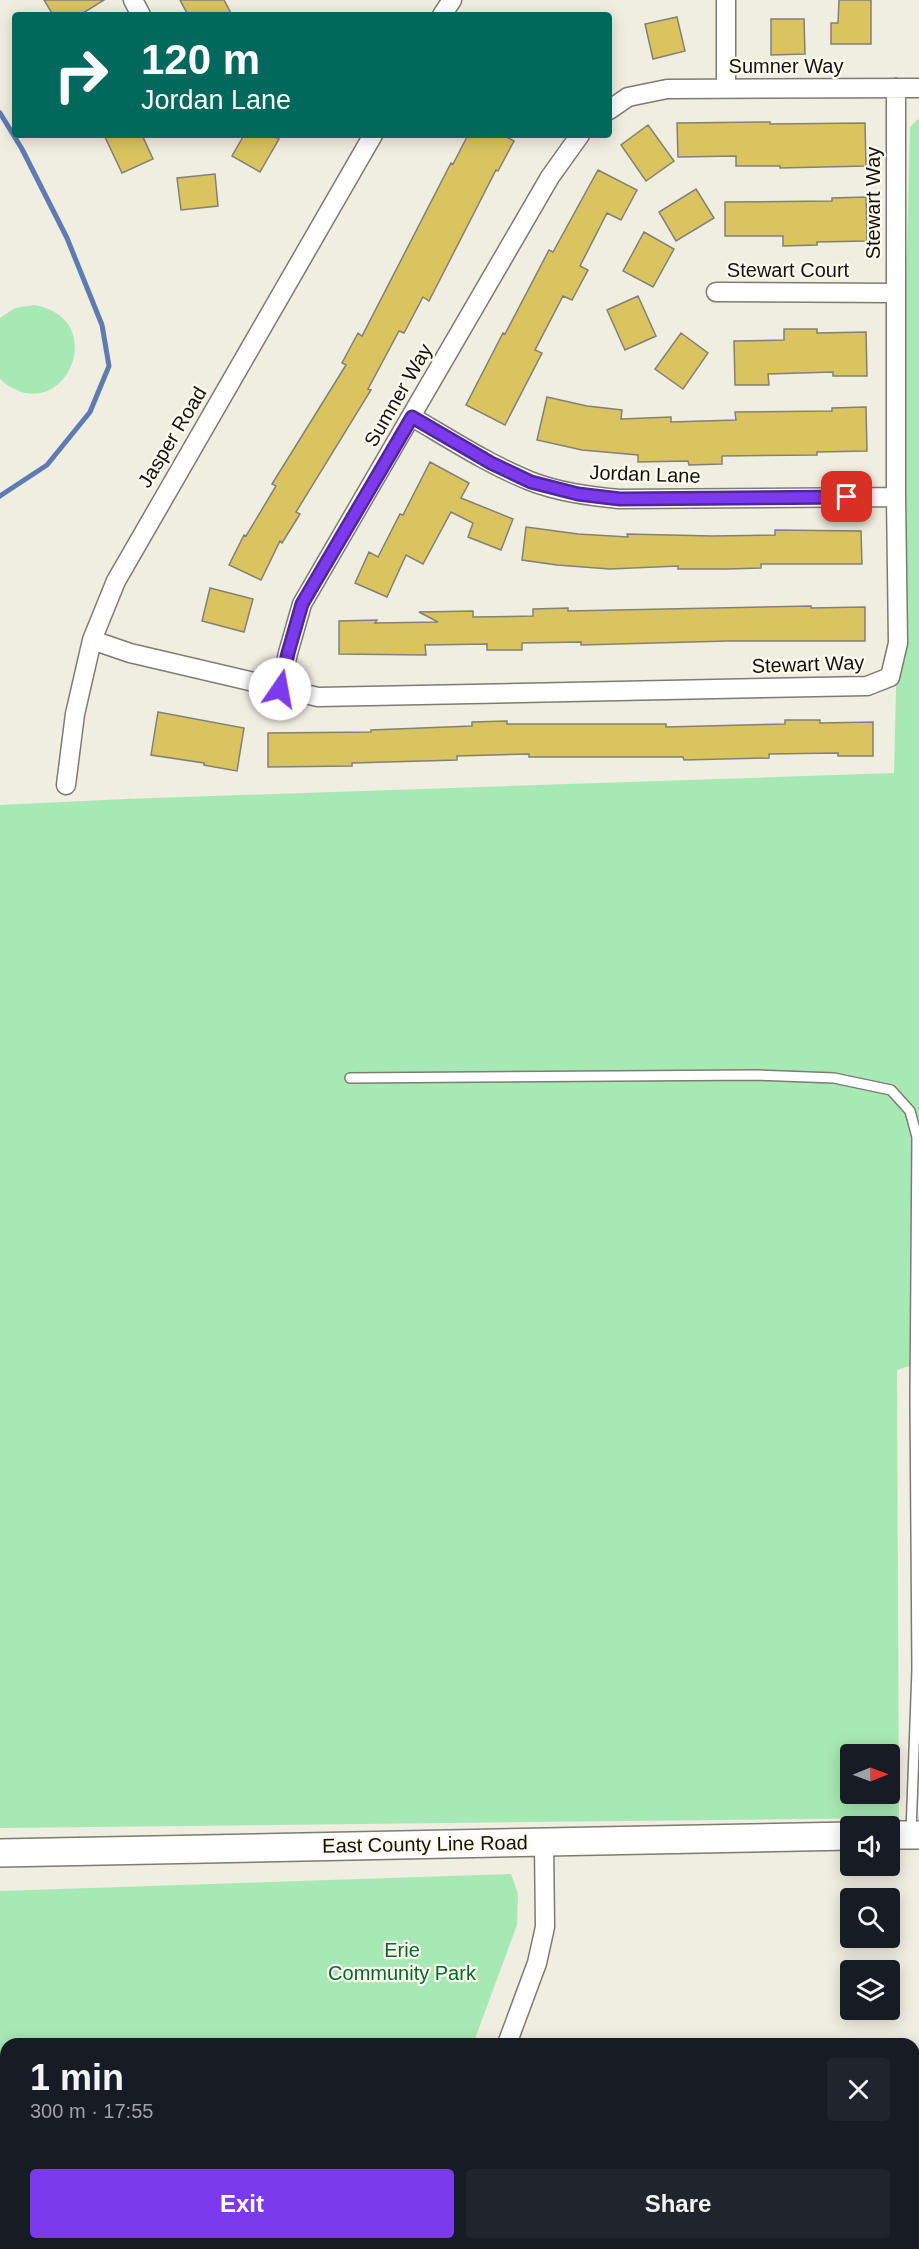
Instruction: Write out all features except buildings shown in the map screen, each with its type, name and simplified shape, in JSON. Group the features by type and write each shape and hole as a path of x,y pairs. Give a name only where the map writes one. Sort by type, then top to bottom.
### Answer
{"main road":[{"name":"East County Line Road","path":"0,1853 840,1836"}],"street":[{"path":"726,0 726,88"},
{"name":"Stewart Way","path":"280,689 318,697 867,686 890,678 898,643 896,88"},
{"name":"Sumner Way","path":"612,108 628,97 667,89 919,88"},
{"name":"Jasper Road","path":"66,785 75,714 92,640 116,581 149,519 371,138"},
{"name":"Sumner Way","path":"280,689 302,604 550,177 578,138"},
{"name":"Stewart Court","path":"716,292 896,293"},
{"name":"Jordan Lane","path":"412,417 491,463 521,477 578,494 620,499 896,497"},
{"path":"92,640 123,651 280,689"},
{"path":"509,2038 537,1963 544,1927 544,1842"}],"lane":[{"path":"350,1078 712,1075 834,1078 891,1090 910,1110 917,1137 915,1398 917,1670 907,1835"}],"green space":[{"path":"919,118 919,1363 897,1370 899,1744 840,1744 840,1804 899,1804 899,1816 840,1816 840,1819 0,1828 0,805 894,773 910,127"},
{"path":"34,305 58,314 71,330 75,349 70,368 59,383 42,393 22,392 0,379 0,318 15,308"},
{"name":"Erie Community Park","path":"511,1874 518,1894 517,1925 475,2038 0,2038 0,1891"}],"waterway":[{"path":"0,113 12,133"},
{"path":"0,496 47,465 90,412 109,366 102,325 67,238 15,138"}],"route":[{"path":"280,689 302,604 412,417 491,463 531,482 578,494 620,499 847,497"}]}
